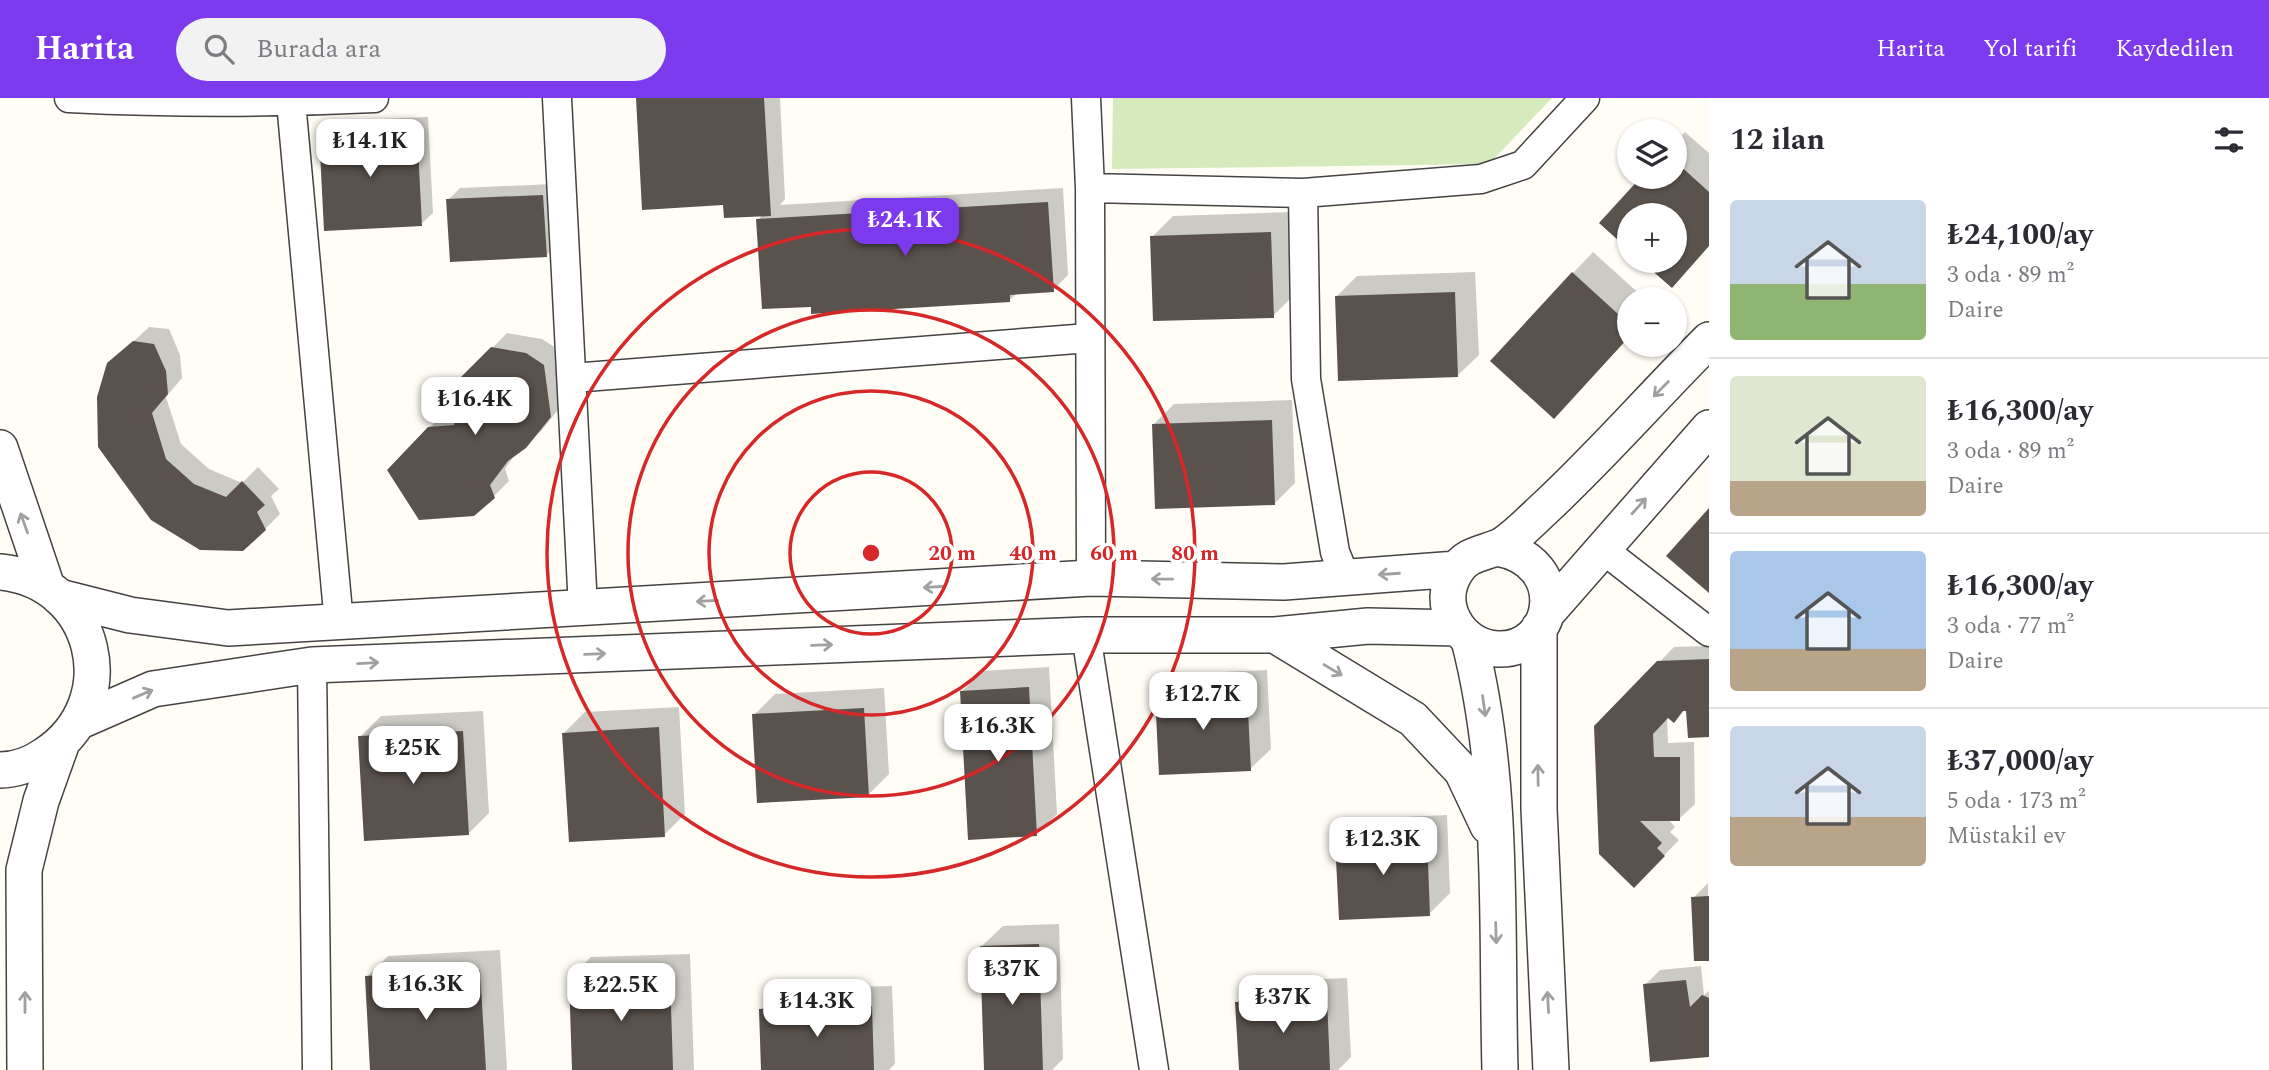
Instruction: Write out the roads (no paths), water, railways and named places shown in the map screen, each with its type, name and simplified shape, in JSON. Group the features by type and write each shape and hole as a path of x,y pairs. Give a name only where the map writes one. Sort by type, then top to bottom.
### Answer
{"street":[{"path":"69,98 163,103 374,98"},
{"path":"556,98 583,608"},
{"path":"1086,98 1090,188 1091,578"},
{"path":"1090,188 1303,193 1481,179 1523,165 1585,98"},
{"path":"290,102 339,623"},
{"path":"1303,193 1306,379 1335,552 1345,577"},
{"path":"572,378 1089,338"},
{"path":"1500,1070 1492,762 1483,696 1463,634 1450,615 1450,584 1457,569 1475,554 1497,548 1546,508 1709,340"},
{"path":"0,770 34,762 70,733 153,690 312,665 1086,635 1275,635 1368,626 1463,634 1499,649 1514,647 1543,621 1601,548 1709,428"},
{"path":"0,449 53,592 72,609 86,635 93,664 91,693 70,733 41,801 24,870 25,1070"},
{"path":"1497,548 1527,558 1539,569 1547,590 1543,621 1539,809 1551,1070"},
{"path":"1601,548 1709,632"},
{"path":"0,572 19,574 53,592 130,615 228,628 1091,578 1284,582 1457,569"},
{"path":"1086,635 1154,1070"},
{"path":"1275,635 1413,719 1462,771 1494,838"},
{"path":"312,665 317,1070"}]}
